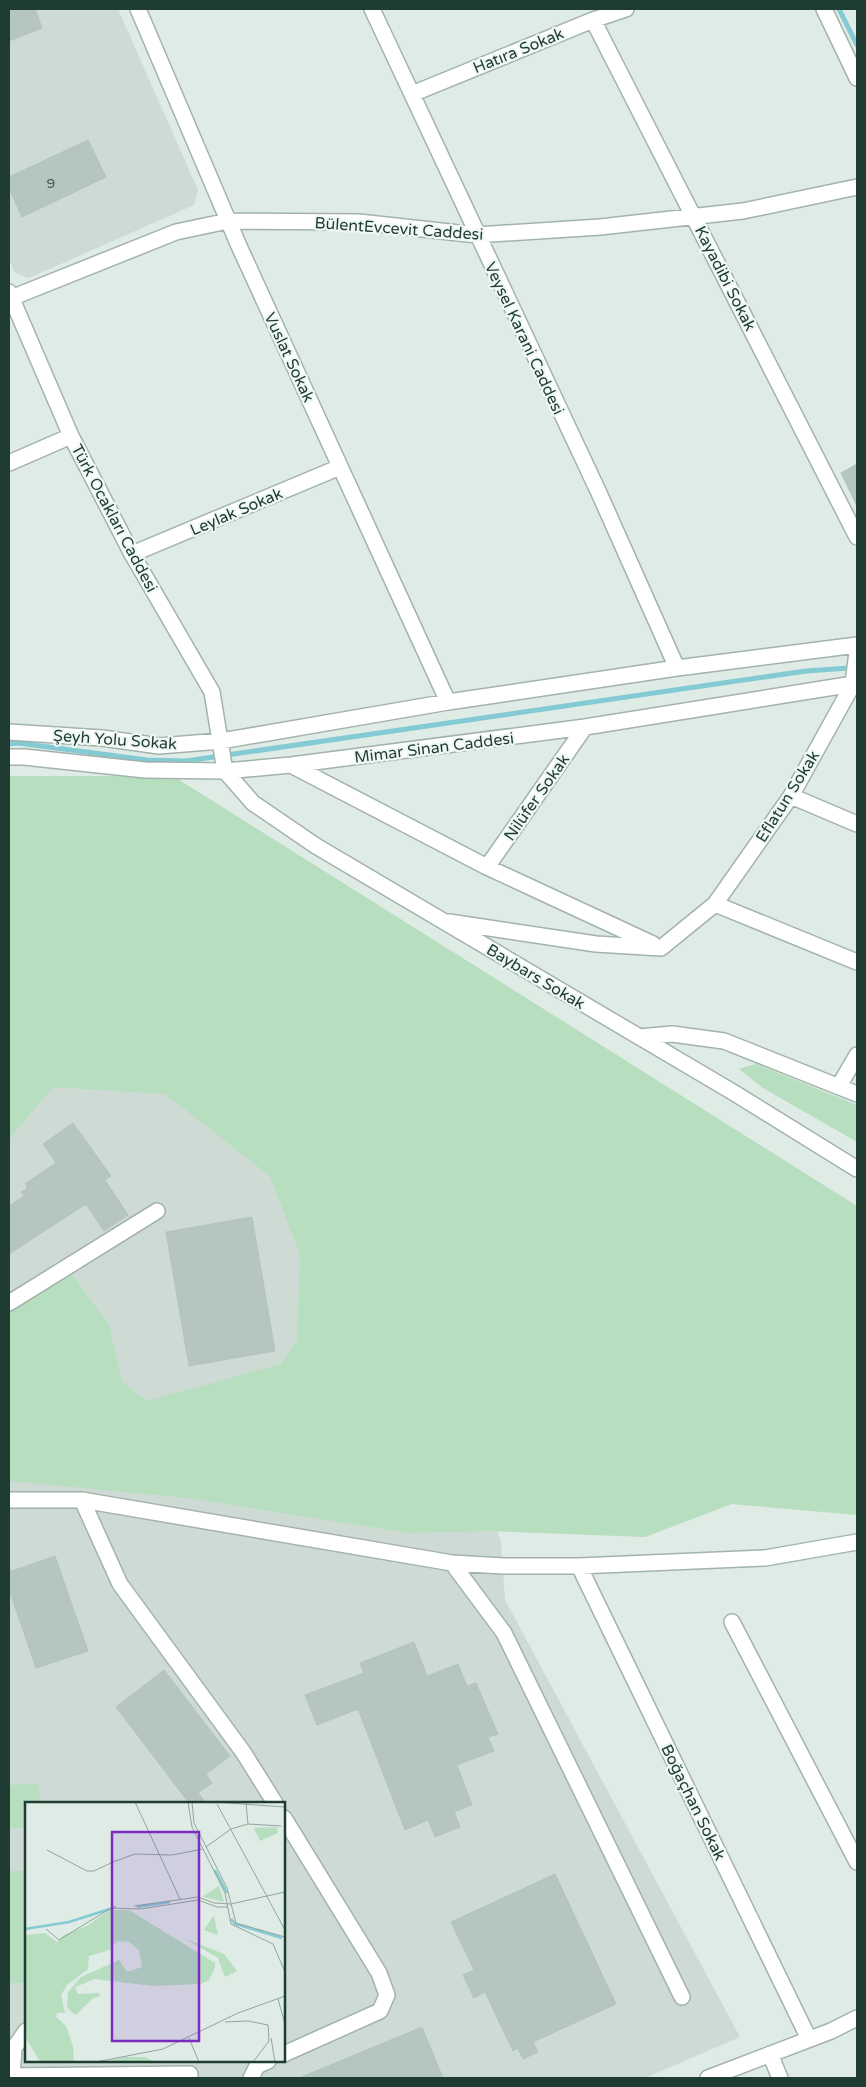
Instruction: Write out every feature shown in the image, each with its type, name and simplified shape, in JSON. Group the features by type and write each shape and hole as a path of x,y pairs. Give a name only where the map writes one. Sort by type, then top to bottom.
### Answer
{"street":[{"name":"Vuslat Sokak","path":"138,9 228,221 448,702"},
{"name":"Veysel Karani Caddesi","path":"372,9 476,235 599,493 677,668"},
{"name":"Hatıra Sokak","path":"412,94 593,20 626,9"},
{"path":"824,9 857,78"},
{"name":"Kayadibi Sokak","path":"593,20 857,537"},
{"name":"BülentEvcevit Caddesi","path":"10,298 176,232 228,221 359,222 476,235 600,227 743,211 857,187"},
{"name":"Türk Ocakları Caddesi","path":"10,298 71,436 132,554 212,692 222,741 225,771"},
{"path":"9,462 71,436"},
{"name":"Leylak Sokak","path":"132,554 340,467"},
{"path":"222,741 448,702 677,668 857,645"},
{"path":"855,684 857,652"},
{"name":"Mimar Sinan Caddesi","path":"9,756 24,756 145,770 225,771 291,765 586,727 855,684"},
{"name":"Eflatun Sokak","path":"661,948 715,904 791,796 855,684"},
{"name":"Nilüfer Sokak","path":"487,867 586,727"},
{"name":"Şeyh Yolu Sokak","path":"9,732 102,738 159,746 222,741"},
{"path":"291,765 487,867 661,948"},
{"name":"Baybars Sokak","path":"225,771 253,803 316,846 639,1037 857,1169"},
{"path":"791,796 857,824"},
{"path":"715,904 857,962"},
{"path":"443,921 596,944 661,948"},
{"path":"639,1037 672,1034 724,1041 857,1094"},
{"path":"839,1086 857,1055"},
{"path":"9,1303 157,1211"},
{"path":"9,1500 82,1500 452,1563 502,1566 579,1566 766,1558 857,1542"},
{"path":"82,1500 120,1584 243,1752 274,1802"},
{"path":"452,1563 504,1632 682,1997"},
{"name":"Boğaçhan Sokak","path":"579,1566 809,2039"},
{"path":"732,1622 857,1862"},
{"path":"285,1820 379,1973 387,1995 380,2010 285,2054"},
{"path":"708,2078 809,2039 857,2018"},
{"path":"25,2032 14,2048 10,2076 189,2071"},
{"path":"770,2054 778,2077"},
{"path":"251,2078 257,2066 266,2062"}],"shaded area":[{"path":"9,9 118,9 198,190 194,205 29,278 15,273 9,260"},
{"path":"268,992 501,1541 505,1600 740,2037 645,2078 9,2078 9,1037"}],"green space":[{"path":"9,776 173,776 857,1206 857,1515 732,1504 645,1537 488,1531 409,1533 188,1498 9,1481 9,1313 72,1275 109,1325 122,1382 147,1401 281,1364 297,1341 300,1255 270,1176 165,1094 53,1087 9,1139"},
{"path":"756,1064 857,1105 857,1142 763,1088 739,1069"},
{"path":"39,1784 40,1802 25,1802 25,1828 9,1828 9,1785"},
{"path":"9,1871 25,1871 25,1983 9,1983"}],"building":[{"path":"9,9 35,9 42,28 9,41"},
{"path":"88,140 106,177 22,217 9,188 9,177"},
{"path":"857,464 857,506 841,473"},
{"path":"73,1123 111,1176 105,1180 128,1215 104,1231 86,1204 9,1254 9,1206 24,1196 21,1192 27,1189 26,1183 56,1163 43,1144"},
{"path":"252,1217 275,1351 189,1366 166,1232"},
{"path":"55,1556 88,1651 36,1668 9,1589 9,1572"},
{"path":"414,1642 427,1676 458,1664 467,1686 476,1683 498,1734 488,1737 494,1751 457,1765 472,1805 454,1812 460,1827 435,1837 428,1820 405,1830 358,1709 317,1725 305,1695 364,1673 360,1663"},
{"path":"164,1670 230,1756 206,1774 212,1783 198,1793 205,1802 188,1802 116,1707"},
{"path":"555,1874 616,2004 533,2042 538,2052 523,2059 518,2048 513,2051 485,1992 474,1998 463,1975 474,1970 451,1922"},
{"path":"422,2027 443,2078 299,2078"}],"waterway":[{"path":"839,9 857,45"},
{"path":"9,744 18,743 147,760 186,761 806,671 853,669"}]}
